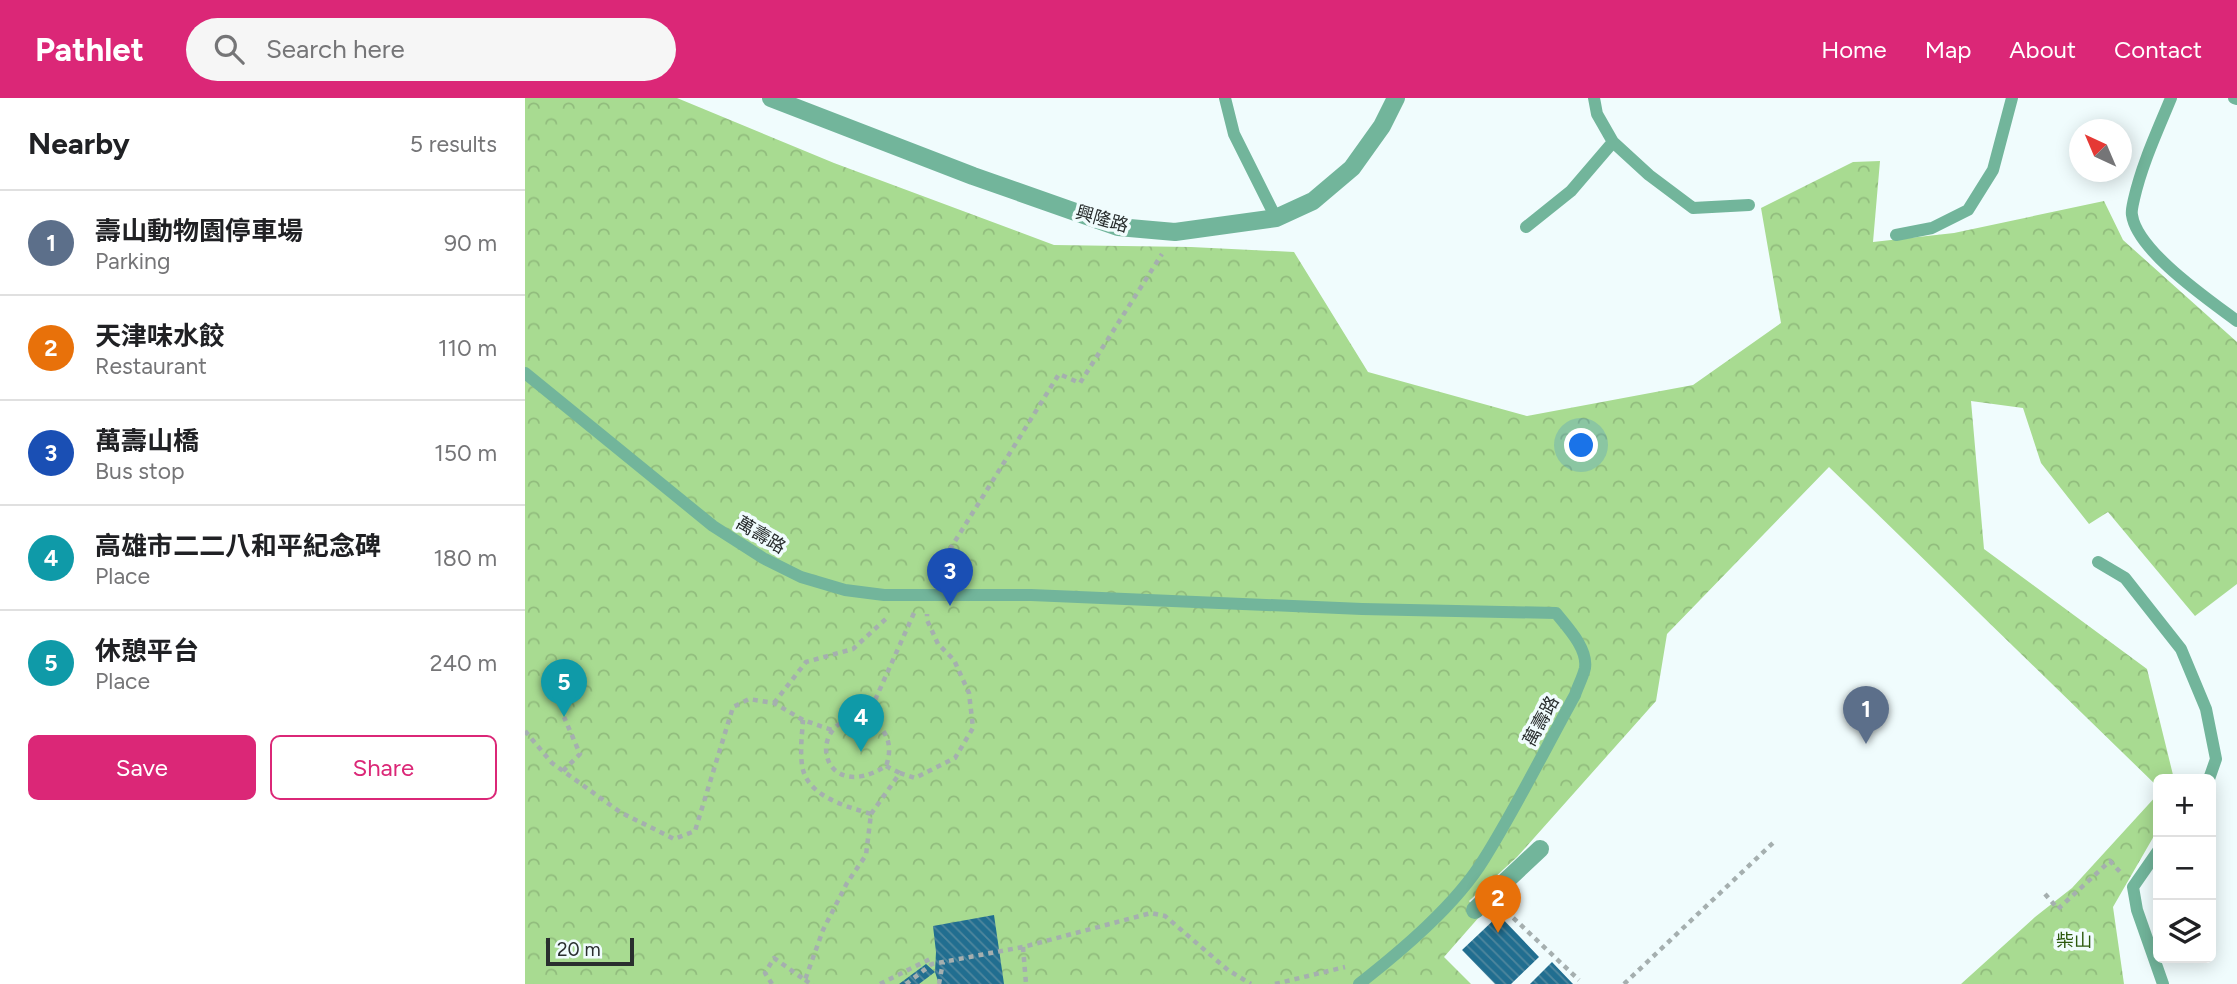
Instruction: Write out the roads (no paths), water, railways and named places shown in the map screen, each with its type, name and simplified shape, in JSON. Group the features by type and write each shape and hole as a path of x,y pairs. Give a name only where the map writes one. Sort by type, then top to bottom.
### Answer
{"street":[{"name":"興隆路","path":"771,98 973,176 1118,227 1175,232 1276,218 1313,201 1352,168 1382,126 1396,98"},
{"path":"1475,910 1540,849"}],"lane":[{"path":"1225,98 1234,134 1276,218"},
{"path":"1594,98 1597,114 1613,142 1649,175 1693,208 1749,205"},
{"path":"1896,235 1932,228 1968,210 1993,170 2012,98"},
{"path":"2171,98 2141,170 2131,214 2138,231 2153,252 2192,288 2237,321"},
{"path":"1525,227 1571,191 1613,142"},
{"name":"萬壽路","path":"525,373 713,526 763,558 801,577 845,590 884,595 1031,595 1362,609 1556,613 1575,638 1583,654 1585,667 1575,695 1484,860 1451,901 1359,984"},
{"path":"2098,562 2125,578 2181,649 2206,709 2216,759 2211,774"},
{"path":"2153,858 2133,887 2137,910 2163,984"}],"place":[{"name":"萬壽山橋","path":"950,606"},
{"name":"休憩平台","path":"564,717"},
{"name":"壽山動物園停車場","path":"1866,744"},
{"name":"高雄市二二八和平紀念碑","path":"861,752"},
{"name":"天津味水餃","path":"1498,933"}],"park label":[{"name":"柴山","path":"2074,941"}]}
